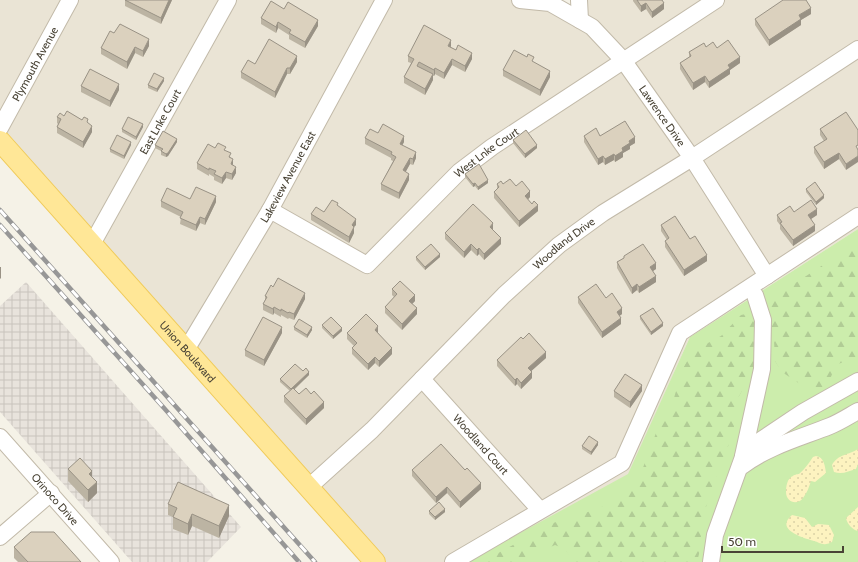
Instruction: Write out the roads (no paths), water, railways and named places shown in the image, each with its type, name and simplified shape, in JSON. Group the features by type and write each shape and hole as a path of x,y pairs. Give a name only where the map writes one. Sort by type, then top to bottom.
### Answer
{"main road":[{"name":"Union Boulevard","path":"0,141 375,562"}],"street":[{"name":"Plymouth Avenue","path":"0,128 70,0"},
{"name":"East Lnke Court","path":"92,244 228,0"},
{"name":"Lakeview Avenue East","path":"186,350 270,210 384,0"},
{"name":"Lawrence Drive","path":"520,0 550,3 580,20 592,27 623,60 692,158 767,276"},
{"path":"579,0 580,20"},
{"name":"West Lnke Court","path":"270,210 367,265 459,172 492,147 716,0"},
{"name":"Woodland Drive","path":"309,487 372,430 504,295 559,245 603,213 692,158 858,49"},
{"path":"453,562 622,463 680,333 858,216"},
{"path":"711,562 715,535 741,463 762,369 764,320 755,295"},
{"name":"Woodland Court","path":"422,379 540,510"},
{"path":"741,463 752,446 803,412 858,381"},
{"path":"741,463 788,441 831,425 858,411"},
{"name":"Orinoco Drive","path":"0,437 111,562"},
{"path":"0,537 51,493"}],"railway":[{"path":"0,210 315,562"},
{"path":"0,225 164,408 299,562"}]}
